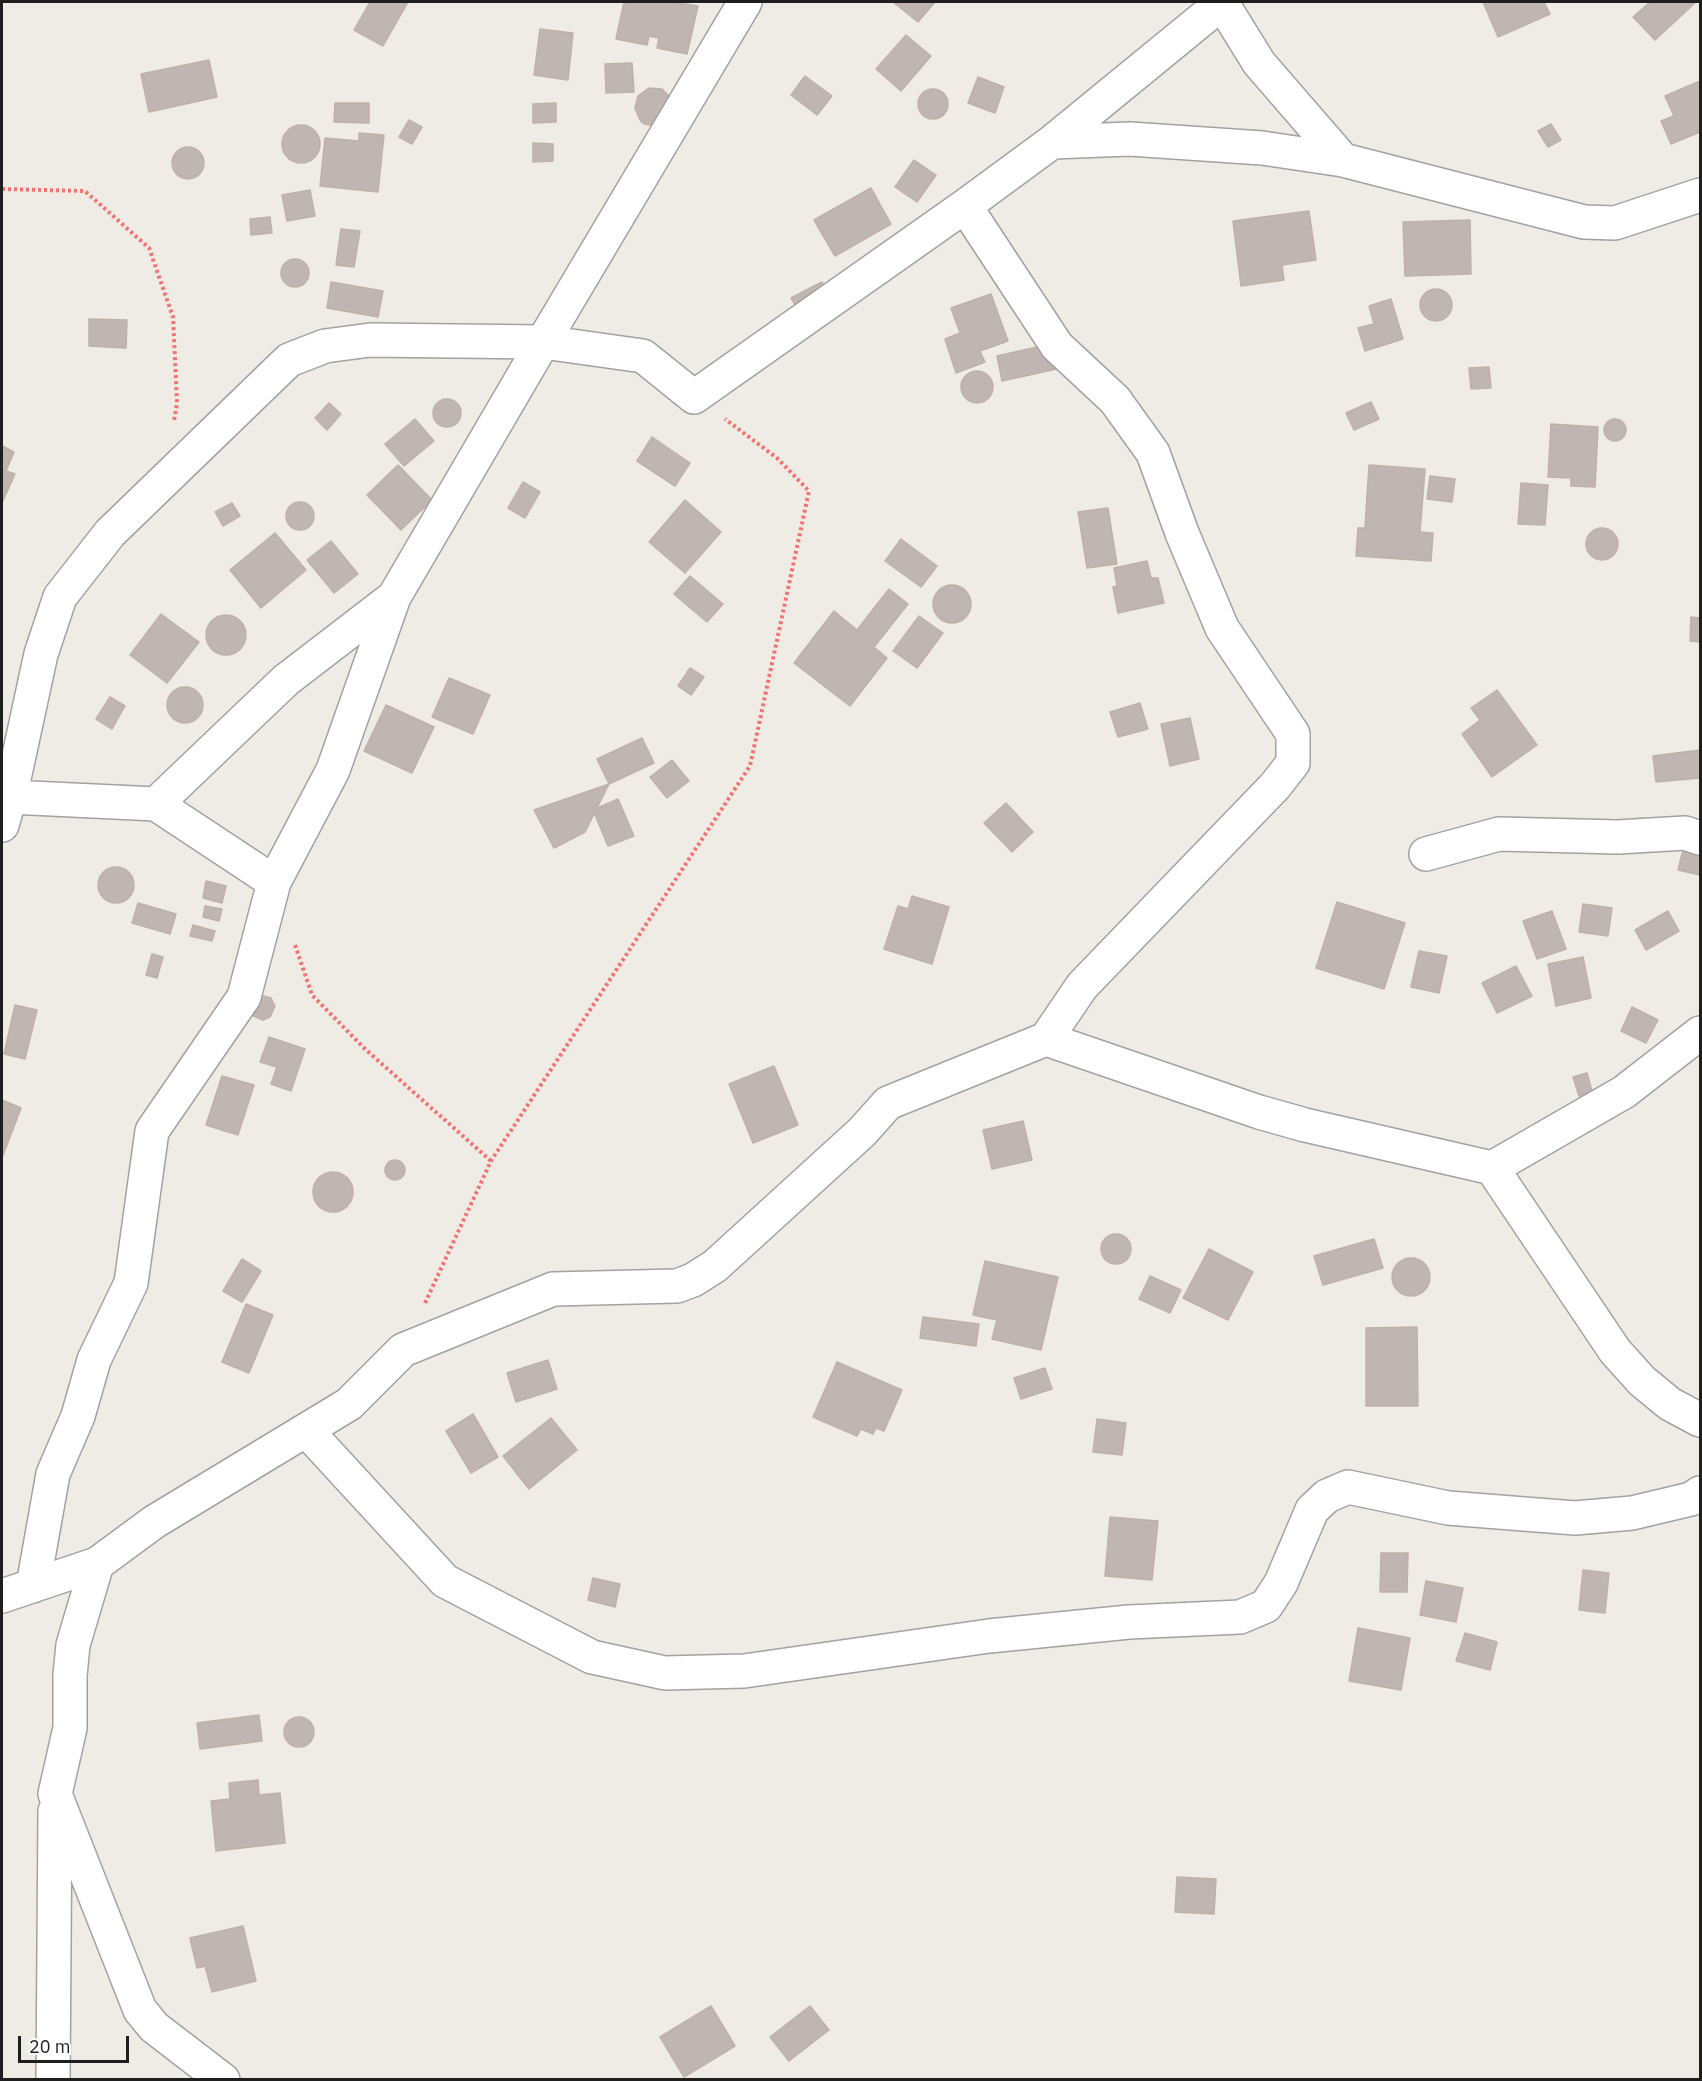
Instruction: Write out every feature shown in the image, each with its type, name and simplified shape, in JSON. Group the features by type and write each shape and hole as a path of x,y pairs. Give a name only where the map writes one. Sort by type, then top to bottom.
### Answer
{"street":[{"path":"33,1586 53,1474 78,1416 94,1360 131,1283 152,1131 244,997 274,882 333,770 394,597 745,2"},
{"path":"274,882 156,804 6,811 41,654 60,597 110,533 289,360 325,346 370,340 543,342 643,356 694,397 1052,142 1223,2 1259,63 1343,160"},
{"path":"1052,142 1130,138 1262,148 1343,160 1584,222 1615,223 1701,195"},
{"path":"2,1596 97,1564 154,1522 348,1404 404,1350 553,1289 677,1286 693,1280 715,1266 874,1120 888,1103 1046,1039 1082,986 1275,786 1293,763 1293,734 1222,627 1182,533 1153,453 1115,400 1057,346 965,206"},
{"path":"156,804 286,680 394,597"},
{"path":"1426,854 1499,834 1618,837 1685,833 1701,838"},
{"path":"1046,1039 1259,1112 1305,1125 1491,1168 1624,1092 1701,1033"},
{"path":"1491,1168 1615,1351 1642,1381 1670,1404 1701,1419"},
{"path":"306,1430 445,1581 592,1657 665,1673 744,1671 989,1636 1129,1622 1240,1617 1266,1606 1281,1583 1312,1510 1327,1496 1348,1487 1448,1508 1575,1518 1632,1513 1691,1499 1701,1493"},
{"path":"53,2079 55,1794 69,1728 73,1645 97,1564"},
{"path":"55,1794 140,2010 154,2027 223,2079"}],"path":[{"path":"2,189 85,191 149,248 173,317 177,403 173,424"},
{"path":"404,1350 491,1161 750,766 809,491 777,458 694,397"},
{"path":"295,944 312,995 365,1049 491,1161"}],"building":[{"path":"370,2 408,2 383,46 354,30"},
{"path":"624,2 673,2 698,6 687,54 657,48 659,38 649,36 647,45 616,39"},
{"path":"893,2 935,2 918,22"},
{"path":"1483,2 1544,2 1550,14 1498,37"},
{"path":"1650,2 1696,2 1655,40 1633,17"},
{"path":"540,29 573,33 568,80 534,75"},
{"path":"906,35 931,56 901,91 876,69"},
{"path":"209,60 217,97 149,112 141,74"},
{"path":"632,63 634,92 606,93 605,64"},
{"path":"805,76 832,96 817,115 791,95"},
{"path":"978,77 1004,87 995,113 968,103"},
{"path":"1700,81 1700,132 1671,144 1661,121 1674,116 1665,96"},
{"path":"649,88 662,89 671,98 657,126 644,124 635,108 638,96"},
{"path":"933,89 939,90 947,98 947,110 939,118 933,119 927,118 919,110 918,104 919,98 927,90"},
{"path":"335,103 369,103 369,123 334,122"},
{"path":"556,103 556,122 533,123 533,104"},
{"path":"409,120 422,127 412,144 399,137"},
{"path":"1551,124 1561,140 1548,147 1538,131"},
{"path":"301,125 315,130 320,144 315,158 301,163 287,158 282,144 287,130"},
{"path":"359,133 384,135 378,192 320,186 325,138 359,141"},
{"path":"533,143 553,144 553,161 533,162"},
{"path":"188,147 199,152 204,163 199,174 188,179 177,174 172,163 177,152"},
{"path":"914,160 936,175 917,202 895,187"},
{"path":"871,188 891,224 835,256 814,220"},
{"path":"310,190 315,216 287,221 282,195"},
{"path":"1309,211 1316,260 1282,265 1284,280 1241,286 1233,221"},
{"path":"270,217 272,233 251,235 250,219"},
{"path":"1470,220 1471,274 1405,276 1403,222"},
{"path":"341,229 360,231 354,267 336,265"},
{"path":"295,259 305,263 309,273 305,283 295,287 285,283 281,273 285,263"},
{"path":"331,282 383,291 378,317 327,308"},
{"path":"822,282 831,298 800,314 791,298"},
{"path":"1436,289 1448,293 1452,305 1448,317 1436,321 1424,317 1420,305 1424,293"},
{"path":"991,294 1008,341 980,351 985,362 956,373 945,339 960,333 951,308"},
{"path":"1391,299 1403,339 1365,351 1358,328 1374,324 1369,306"},
{"path":"89,319 127,320 126,348 89,346"},
{"path":"1055,343 1061,368 1002,381 997,356"},
{"path":"1489,367 1491,388 1471,389 1469,368"},
{"path":"977,371 988,376 993,387 988,398 977,403 966,398 961,387 966,376"},
{"path":"447,399 457,403 461,413 457,423 447,427 437,423 433,413 437,403"},
{"path":"1371,402 1379,419 1354,430 1346,413"},
{"path":"329,403 341,414 327,430 315,418"},
{"path":"415,419 434,441 404,466 385,444"},
{"path":"1615,419 1623,422 1626,430 1623,438 1615,441 1607,438 1604,430 1607,422"},
{"path":"1551,424 1598,427 1595,487 1571,486 1571,478 1548,477"},
{"path":"652,437 690,463 675,486 637,461"},
{"path":"2,446 14,452 6,471 15,474 2,503"},
{"path":"398,465 432,500 401,530 367,495"},
{"path":"1369,465 1425,469 1420,532 1433,533 1431,561 1356,556 1358,528 1365,528"},
{"path":"1430,476 1455,479 1452,502 1427,499"},
{"path":"523,482 540,492 525,518 508,508"},
{"path":"1521,483 1548,485 1545,525 1518,524"},
{"path":"685,500 721,532 685,573 649,542"},
{"path":"300,502 310,506 314,516 310,526 300,530 290,526 286,516 290,506"},
{"path":"232,503 240,516 223,526 215,512"},
{"path":"1108,508 1117,564 1087,568 1078,512"},
{"path":"1602,528 1613,533 1618,544 1613,555 1602,560 1591,555 1586,544 1591,533"},
{"path":"275,533 306,570 261,608 230,570"},
{"path":"901,539 937,566 921,587 885,561"},
{"path":"331,541 358,574 334,593 307,560"},
{"path":"1147,561 1151,578 1158,578 1164,603 1118,613 1113,587 1117,586 1114,568"},
{"path":"690,576 723,604 707,622 674,594"},
{"path":"952,585 965,591 971,604 965,617 952,623 939,617 933,604 939,591"},
{"path":"889,589 908,604 874,647 887,658 850,706 794,663 834,611 857,630"},
{"path":"161,614 199,642 167,683 130,655"},
{"path":"226,615 234,616 240,621 245,627 245,643 240,649 234,654 226,655 218,654 212,649 207,643 206,635 207,627 212,621 218,616"},
{"path":"919,616 943,633 917,668 893,651"},
{"path":"1691,617 1700,618 1700,642 1690,641"},
{"path":"690,668 704,677 691,695 678,686"},
{"path":"449,678 490,695 473,734 432,717"},
{"path":"185,687 198,692 203,705 198,718 185,723 172,718 167,705 172,692"},
{"path":"1497,690 1537,745 1492,777 1462,734 1480,720 1471,708"},
{"path":"110,697 125,706 112,729 96,719"},
{"path":"1140,703 1148,729 1118,737 1110,712"},
{"path":"386,705 434,727 412,773 364,751"},
{"path":"1190,718 1199,759 1170,766 1161,724"},
{"path":"642,738 654,763 609,784 597,759"},
{"path":"1700,750 1700,778 1656,782 1653,756"},
{"path":"672,760 689,781 667,798 650,777"},
{"path":"609,784 585,832 554,848 534,810"},
{"path":"618,799 634,836 608,846 593,810"},
{"path":"1006,803 1033,832 1012,852 984,823"},
{"path":"1685,842 1700,846 1700,875 1678,870"},
{"path":"116,867 129,872 134,885 129,898 116,903 103,898 98,885 103,872"},
{"path":"206,881 226,886 222,903 203,898"},
{"path":"912,896 949,907 932,964 884,949 898,906 908,909"},
{"path":"1337,902 1405,923 1384,989 1316,968"},
{"path":"138,903 176,914 170,934 132,923"},
{"path":"1583,904 1612,908 1608,936 1579,932"},
{"path":"205,906 222,909 219,921 203,917"},
{"path":"1552,911 1566,949 1537,959 1523,921"},
{"path":"1668,911 1679,931 1646,950 1635,930"},
{"path":"193,925 215,931 212,941 190,936"},
{"path":"1419,951 1447,956 1439,993 1411,987"},
{"path":"152,954 163,957 157,978 146,975"},
{"path":"1583,957 1591,998 1556,1006 1548,964"},
{"path":"1516,966 1532,996 1497,1013 1482,983"},
{"path":"260,995 271,998 275,1006 270,1017 263,1020 251,1015"},
{"path":"15,1005 37,1010 25,1059 4,1054"},
{"path":"1632,1007 1658,1020 1646,1043 1621,1031"},
{"path":"269,1037 305,1049 291,1091 271,1084 277,1067 260,1062"},
{"path":"774,1066 798,1125 753,1143 729,1084"},
{"path":"1587,1073 1592,1091 1579,1096 1573,1077"},
{"path":"222,1076 254,1085 238,1135 206,1125"},
{"path":"2,1100 21,1108 2,1158"},
{"path":"1023,1121 1032,1160 992,1169 983,1130"},
{"path":"391,1160 399,1160 405,1166 405,1174 399,1180 391,1180 385,1174 385,1166"},
{"path":"333,1172 347,1178 353,1192 347,1206 333,1212 319,1206 313,1192 319,1178"},
{"path":"1116,1234 1127,1238 1131,1249 1127,1260 1116,1264 1105,1260 1101,1249 1105,1238"},
{"path":"1374,1239 1383,1268 1323,1285 1314,1256"},
{"path":"1209,1249 1253,1272 1228,1320 1183,1298"},
{"path":"1411,1258 1425,1263 1430,1277 1425,1291 1411,1296 1397,1291 1392,1277 1397,1263"},
{"path":"242,1259 261,1271 242,1302 223,1291"},
{"path":"985,1261 1058,1277 1041,1350 992,1339 997,1320 973,1315"},
{"path":"1150,1276 1181,1290 1170,1313 1139,1299"},
{"path":"246,1304 273,1315 249,1373 222,1362"},
{"path":"923,1317 979,1324 976,1346 920,1338"},
{"path":"1417,1327 1418,1406 1366,1406 1366,1328"},
{"path":"548,1360 557,1389 516,1402 507,1373"},
{"path":"837,1362 902,1390 884,1431 876,1428 873,1434 861,1429 857,1436 813,1417"},
{"path":"1045,1368 1052,1389 1021,1399 1014,1378"},
{"path":"473,1414 498,1457 471,1473 446,1431"},
{"path":"551,1418 577,1450 529,1489 503,1456"},
{"path":"1097,1419 1126,1423 1122,1455 1093,1452"},
{"path":"1110,1517 1158,1521 1152,1580 1105,1576"},
{"path":"1381,1553 1408,1553 1407,1592 1380,1592"},
{"path":"1583,1570 1609,1573 1605,1613 1579,1610"},
{"path":"593,1578 620,1584 615,1607 588,1600"},
{"path":"1426,1581 1463,1588 1456,1622 1420,1615"},
{"path":"1358,1628 1410,1638 1401,1690 1349,1681"},
{"path":"1465,1633 1497,1642 1490,1670 1456,1661"},
{"path":"259,1715 262,1741 200,1749 197,1723"},
{"path":"299,1717 310,1721 314,1732 310,1743 299,1747 288,1743 284,1732 288,1721"},
{"path":"258,1780 259,1795 280,1793 285,1843 216,1851 211,1801 230,1799 229,1783"},
{"path":"1177,1877 1216,1879 1214,1914 1175,1912"},
{"path":"243,1926 256,1981 212,1992 205,1966 197,1968 190,1938"},
{"path":"711,2006 735,2046 684,2077 660,2037"},
{"path":"810,2006 829,2030 789,2061 770,2037"}]}
